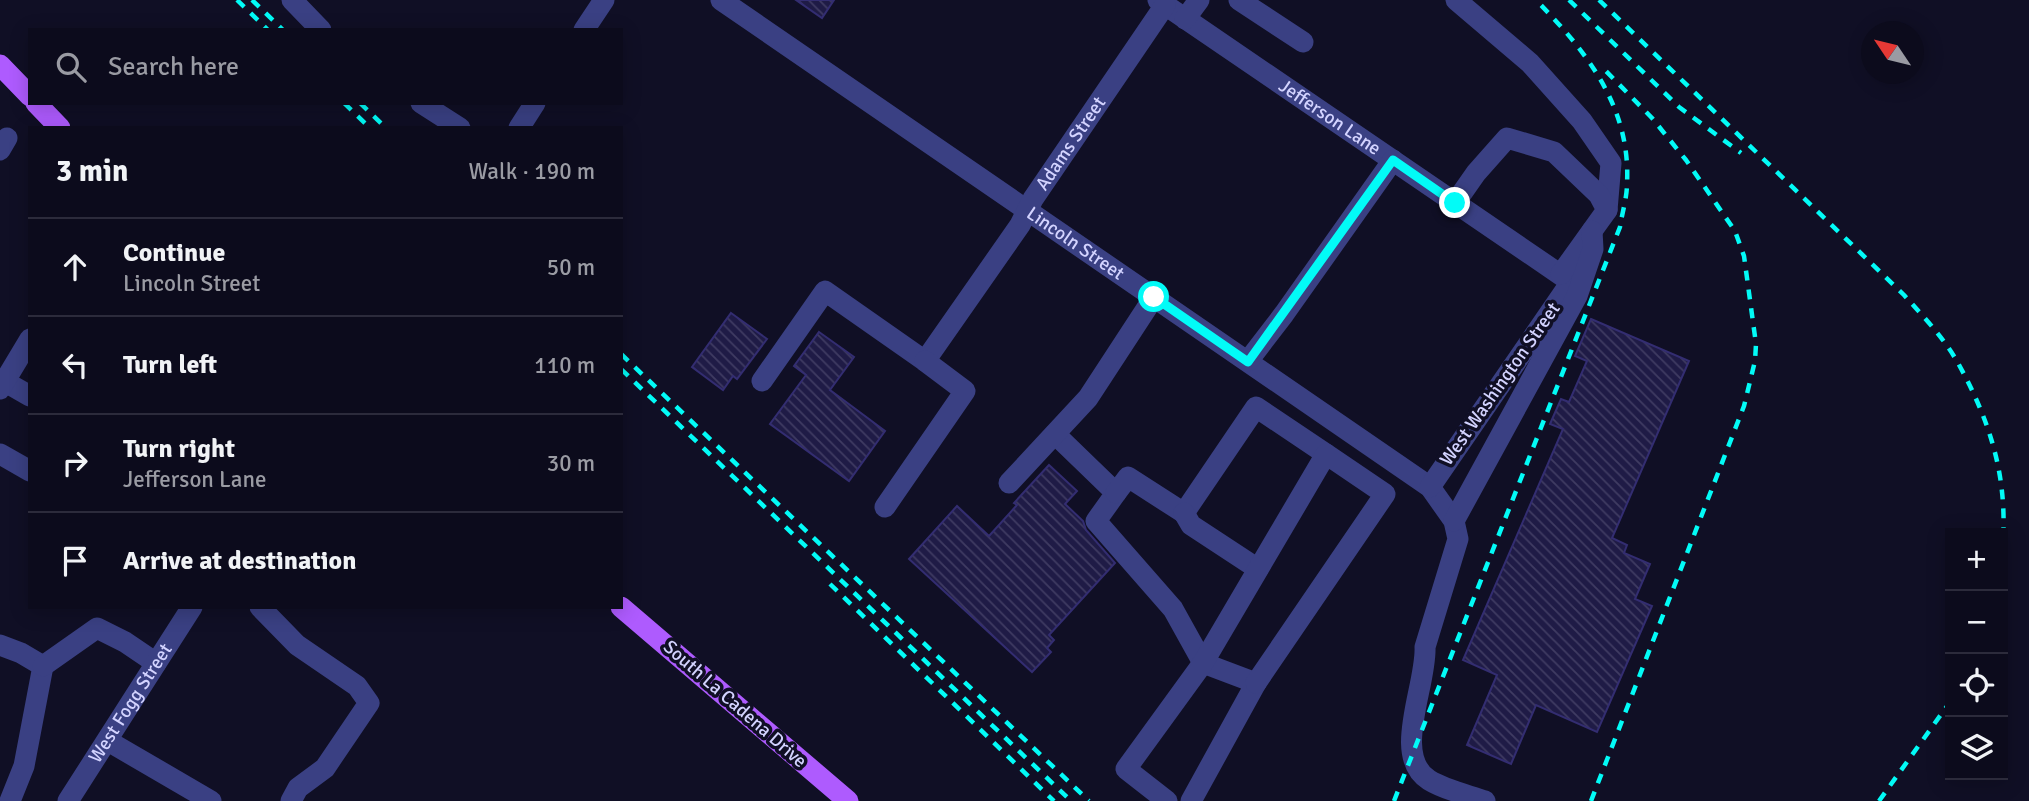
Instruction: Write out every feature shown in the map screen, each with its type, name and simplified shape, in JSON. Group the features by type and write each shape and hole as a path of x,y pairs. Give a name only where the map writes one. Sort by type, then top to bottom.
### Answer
{"main road":[{"path":"0,65 28,94"},
{"path":"38,105 58,126"},
{"name":"South La Cadena Drive","path":"623,609 848,801"}],"street":[{"path":"292,0 319,28"},
{"path":"585,28 604,0"},
{"name":"Lincoln Street","path":"721,0 1430,487"},
{"path":"1185,19 1199,0"},
{"path":"1239,0 1303,42"},
{"path":"1456,0 1530,64 1589,131 1611,163 1607,210"},
{"name":"Adams Street","path":"925,360 1020,225 1161,2"},
{"name":"Jefferson Lane","path":"1161,2 1566,278"},
{"path":"424,105 457,126"},
{"path":"520,126 535,105"},
{"path":"1455,203 1476,173 1507,138 1554,152 1599,195 1607,210"},
{"path":"1248,362 1393,160"},
{"name":"West Washington Street","path":"1430,487 1607,210"},
{"path":"1454,521 1577,296 1593,249 1592,231"},
{"path":"761,381 825,291 965,391 886,507"},
{"path":"1009,483 1088,398 1154,297"},
{"path":"28,342 2,383 28,395"},
{"path":"1184,513 1256,407 1385,494 1256,683 1191,801"},
{"path":"1055,434 1116,493"},
{"path":"0,454 28,470"},
{"path":"1167,801 1126,769 1203,663 1326,454"},
{"path":"1256,683 1203,663 1173,609 1096,521 1128,477 1184,513 1191,525 1258,569"},
{"path":"1430,487 1454,521 1458,539 1425,647 1426,663 1410,741 1416,766 1428,780 1485,801"},
{"name":"West Fogg Street","path":"68,801 191,609"},
{"path":"262,609 297,645 356,686 369,703 325,768 298,788 291,801"},
{"path":"10,801 24,766 43,666 97,628 125,642 156,663"},
{"path":"0,645 43,666"},
{"path":"108,741 211,801"}],"building":[{"path":"796,0 834,0 822,18"},
{"path":"731,313 767,339 737,379 733,376 723,390 692,367"},
{"path":"1591,319 1689,361 1612,538 1627,545 1624,553 1650,564 1635,599 1652,606 1597,732 1536,705 1511,764 1467,745 1497,675 1463,660 1563,429 1550,424 1561,399 1569,402 1587,361 1575,356"},
{"path":"819,332 854,357 830,390 885,431 849,481 770,424 806,375 794,366"},
{"path":"1049,465 1077,491 1065,504 1083,521 1086,530 1115,563 1049,635 1054,640 1047,648 1051,652 1032,672 909,559 957,506 989,536 1017,505 1014,503"}],"railway":[{"path":"237,0 266,28"},
{"path":"252,0 281,28"},
{"path":"1394,801 1620,227 1625,200 1626,156 1622,130 1613,106 1588,61 1536,0"},
{"path":"1569,0 1679,107 1741,153"},
{"path":"1599,0 1904,295 1933,328 1958,363 1987,427 1999,471 2004,528"},
{"path":"1591,801 1744,406 1755,361 1756,344 1744,256 1735,231 1686,160 1652,118 1602,67"},
{"path":"346,105 368,126"},
{"path":"362,105 384,126"},
{"path":"623,356 1089,801"},
{"path":"623,371 1071,801"},
{"path":"830,584 1054,801"},
{"path":"1879,801 1945,709"}],"route":[{"path":"1154,297 1248,362 1393,160 1455,203"}]}
